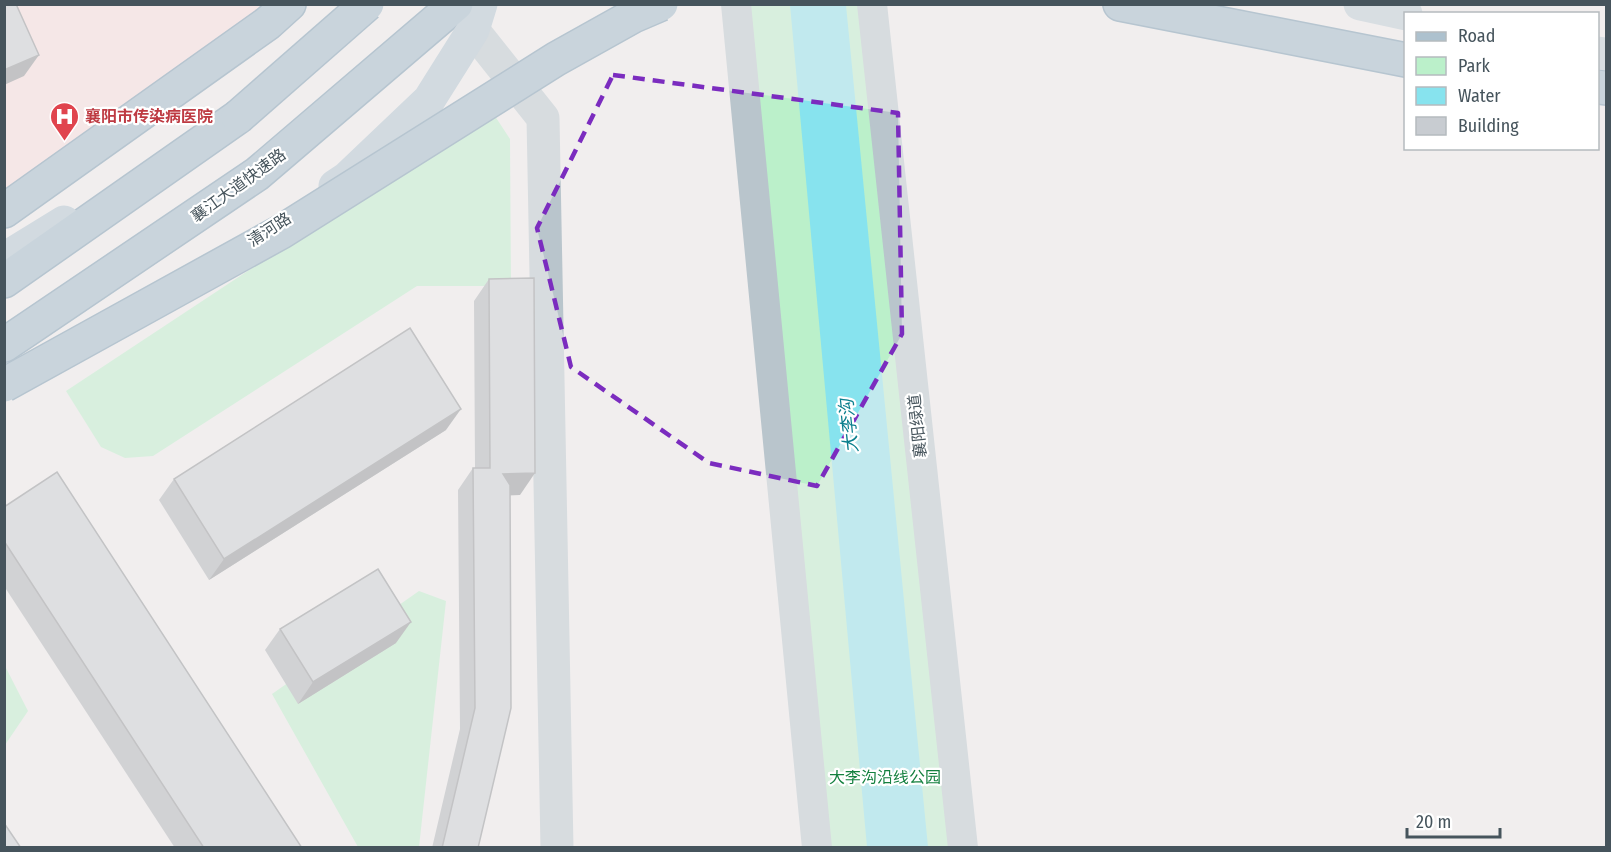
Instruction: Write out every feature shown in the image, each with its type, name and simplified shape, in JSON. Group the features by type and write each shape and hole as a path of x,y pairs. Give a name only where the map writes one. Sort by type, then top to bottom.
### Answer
{"highway":[{"path":"4,212 268,23 289,4"},
{"path":"4,281 238,117 368,4"},
{"path":"4,385 280,232 556,59 633,16 661,4"},
{"path":"1120,4 1404,60"},
{"name":"襄江大道快速路","path":"4,345 257,174 470,13"}],"main road":[{"path":"4,259 115,190 339,40 378,4"},
{"path":"1360,4 1404,14"},
{"name":"清河路","path":"4,402 347,178 429,100 470,13"}],"street":[{"path":"735,4 817,848"},
{"name":"襄阳绿道","path":"872,4 963,848"},
{"path":"470,13 543,118 557,848"}],"highlighted area":[{"path":"613,75 898,113 902,334 817,486 709,463 571,367 537,228"}],"shaded area":[{"name":"襄阳市传染病医院","path":"5,5 304,5 241,64 5,219"}],"green space":[{"name":"大李沟沿线公园","path":"745,5 872,5 963,847 822,847"},
{"path":"491,110 510,139 511,286 417,286 153,456 125,458 101,447 66,391"},
{"path":"419,591 446,601 419,847 358,847 272,694"},
{"path":"5,666 28,711 4,745"}],"water":[{"name":"大李沟","path":"790,5 846,5 928,847 867,847"}],"building":[{"path":"4,4 16,4 39,55 4,70"},
{"path":"534,278 535,473 503,474 510,485 511,708 478,848 442,848 475,708 473,468 490,468 489,279"},
{"path":"410,328 461,409 224,559 174,479"},
{"path":"57,472 302,848 204,848 4,541 4,507"},
{"path":"378,569 411,622 313,682 280,629"},
{"path":"4,823 21,848 4,848"}],"place":[{"name":"襄阳市传染病医院","path":"64,142"}]}
